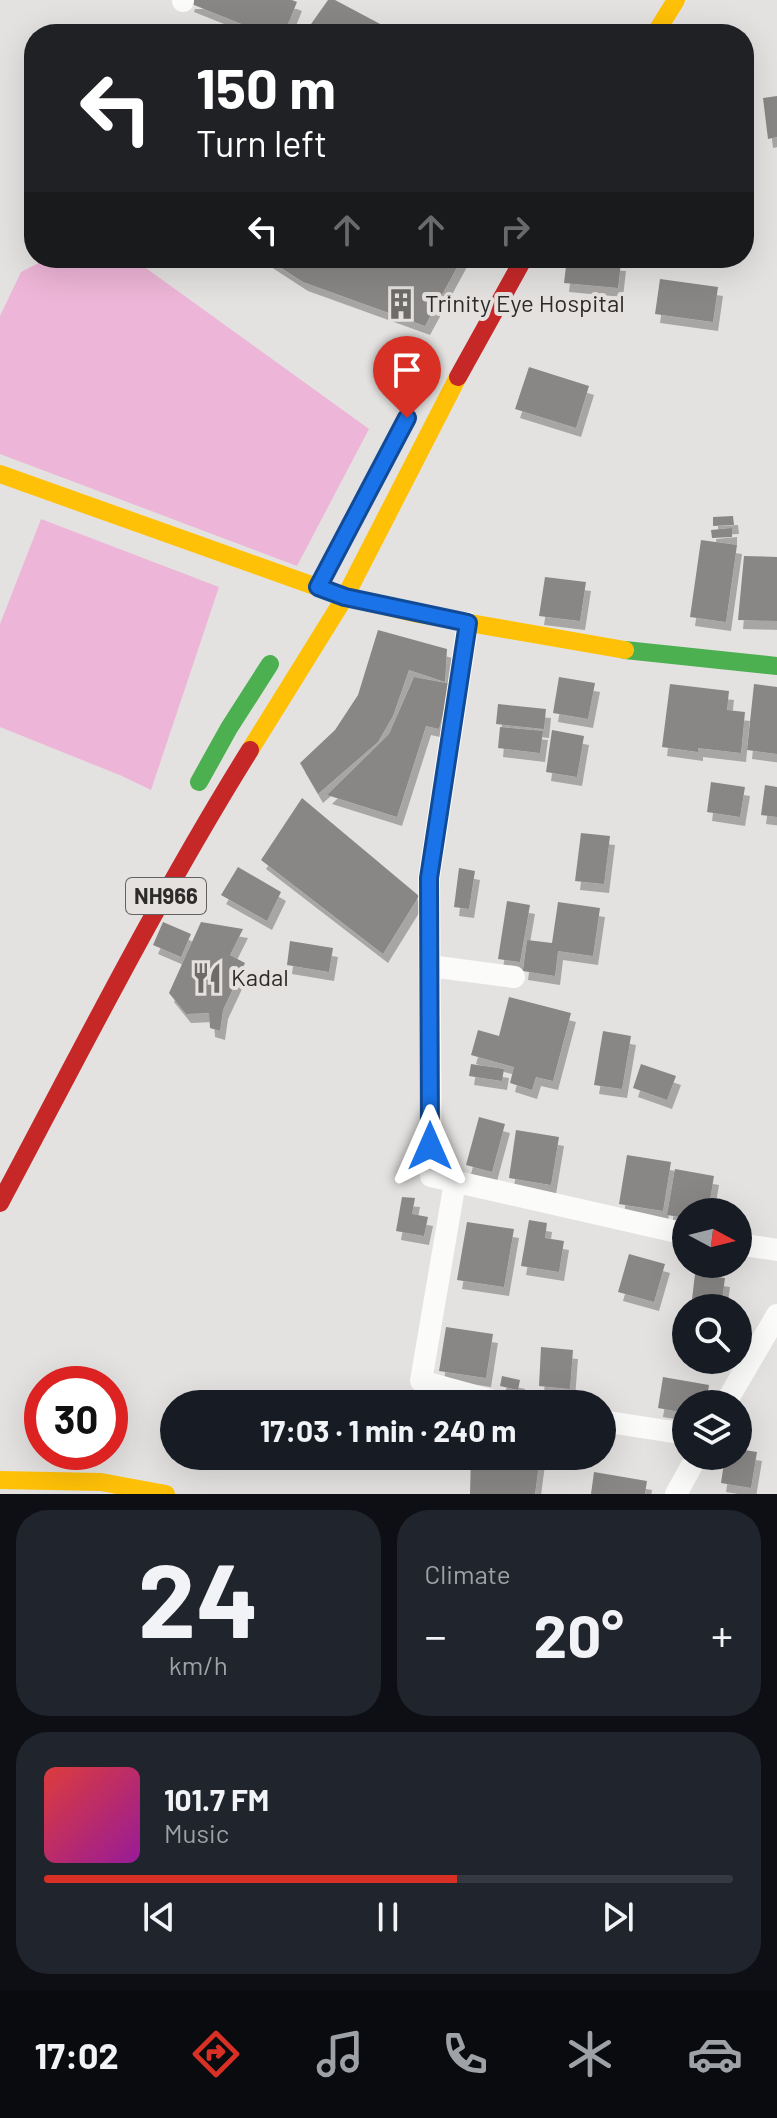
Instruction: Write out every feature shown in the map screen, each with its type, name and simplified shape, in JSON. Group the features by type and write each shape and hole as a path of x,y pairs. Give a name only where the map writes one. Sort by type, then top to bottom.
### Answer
{"main road":[{"path":"661,24 676,0"},
{"name":"NH966","path":"0,1203 222,795 345,597 468,357 518,268"},
{"path":"0,474 345,597 468,623 617,649 777,666"},
{"path":"193,794 229,728 276,654"},
{"path":"0,1480 101,1482 166,1494"}],"street":[{"path":"468,623 429,878 431,1176 672,1231"},
{"path":"430,966 514,977"},
{"path":"454,1390 421,1381 455,1182"},
{"path":"752,1246 777,1250"},
{"path":"733,1390 777,1315"},
{"path":"616,1423 672,1432"},
{"path":"676,1494 689,1470"}],"shaded area":[{"path":"29,268 146,268 369,429 297,566 0,454 0,316 21,272"},
{"path":"41,519 219,587 151,790 0,727 0,624"}],"building":[{"path":"190,0 297,2 288,24 242,24 189,3"},
{"path":"328,0 335,0 380,24 311,24"},
{"path":"777,96 777,137 768,139 763,98"},
{"name":"Trinity Eye Hospital","path":"281,268 457,268 425,326 303,282"},
{"path":"566,268 620,268 618,288 564,283"},
{"path":"660,279 718,287 713,322 655,314"},
{"path":"529,367 589,386 576,428 515,409"},
{"path":"733,516 734,525 713,526 713,517"},
{"path":"732,528 732,537 712,538 711,530"},
{"path":"701,540 737,545 726,622 690,617"},
{"path":"744,556 777,557 777,621 738,620"},
{"path":"545,577 586,582 580,621 539,616"},
{"path":"378,630 447,649 445,682 409,670 393,716 378,742 318,794 300,763 335,730 358,695"},
{"path":"414,677 451,684 439,729 426,726 397,817 327,795 389,734"},
{"path":"559,677 595,683 588,719 553,713"},
{"path":"670,684 729,691 727,710 745,712 741,753 662,747"},
{"path":"754,684 777,687 777,754 747,750"},
{"path":"498,704 546,709 544,729 496,724"},
{"path":"500,727 543,731 540,753 498,748"},
{"path":"552,730 584,736 577,777 546,772"},
{"path":"711,782 745,787 740,817 707,812"},
{"path":"765,785 777,787 777,817 761,815"},
{"path":"302,798 419,896 383,954 261,860"},
{"path":"581,833 610,836 604,884 575,881"},
{"path":"238,867 281,892 267,921 221,895"},
{"path":"459,868 475,871 469,909 454,907"},
{"path":"507,901 530,905 520,962 498,959"},
{"path":"558,902 600,908 593,956 558,951 555,976 523,971 527,940 552,943"},
{"path":"163,922 191,934 181,957 153,945"},
{"name":"Kadal","path":"201,922 243,929 230,955 245,963 223,1010 220,1031 210,1028 209,1013 186,1014 169,993"},
{"path":"290,941 333,948 329,972 287,965"},
{"path":"509,997 571,1013 553,1081 536,1077 532,1090 510,1083 514,1067 471,1055 478,1030 499,1036"},
{"path":"603,1031 631,1036 622,1089 594,1085"},
{"path":"471,1064 504,1069 502,1081 469,1076"},
{"path":"641,1064 676,1076 667,1100 633,1088"},
{"path":"479,1117 505,1124 492,1172 466,1165"},
{"path":"516,1130 559,1137 551,1185 509,1178"},
{"path":"627,1155 671,1162 663,1211 619,1204"},
{"path":"675,1169 714,1176 710,1198 672,1198 672,1216 667,1215"},
{"path":"402,1197 415,1198 412,1214 428,1217 424,1236 396,1231"},
{"path":"529,1220 547,1223 545,1238 564,1241 559,1272 521,1266"},
{"path":"467,1222 514,1229 504,1287 457,1280"},
{"path":"629,1254 665,1264 654,1302 618,1292"},
{"path":"695,1278 725,1278 723,1294 693,1294"},
{"path":"446,1327 493,1334 486,1378 439,1371"},
{"path":"541,1347 573,1350 570,1389 539,1386"},
{"path":"502,1376 520,1380 518,1390 500,1386"},
{"path":"663,1377 709,1385 708,1390 672,1390 672,1410 658,1408"},
{"path":"752,1451 757,1452 751,1488 721,1483 723,1470 752,1470"},
{"path":"471,1470 538,1470 535,1494 470,1494"},
{"path":"594,1472 647,1481 645,1494 591,1494"}],"traffic: fast":[{"path":"625,650 777,666"},
{"path":"199,782 270,664"}],"traffic: slow":[{"path":"661,24 676,0"},
{"path":"250,750 345,597 458,377"},
{"path":"0,474 345,597 418,614 625,650"},
{"path":"0,1480 101,1482 166,1494"}],"traffic: jam":[{"path":"458,377 518,268"},
{"path":"0,1203 152,917 250,750"}],"place":[{"name":"Trinity Eye Hospital","path":"401,304"},
{"name":"Kadal","path":"207,978"}],"route":[{"path":"407,418 318,587 345,597 468,623 429,878 430,1146"}]}
